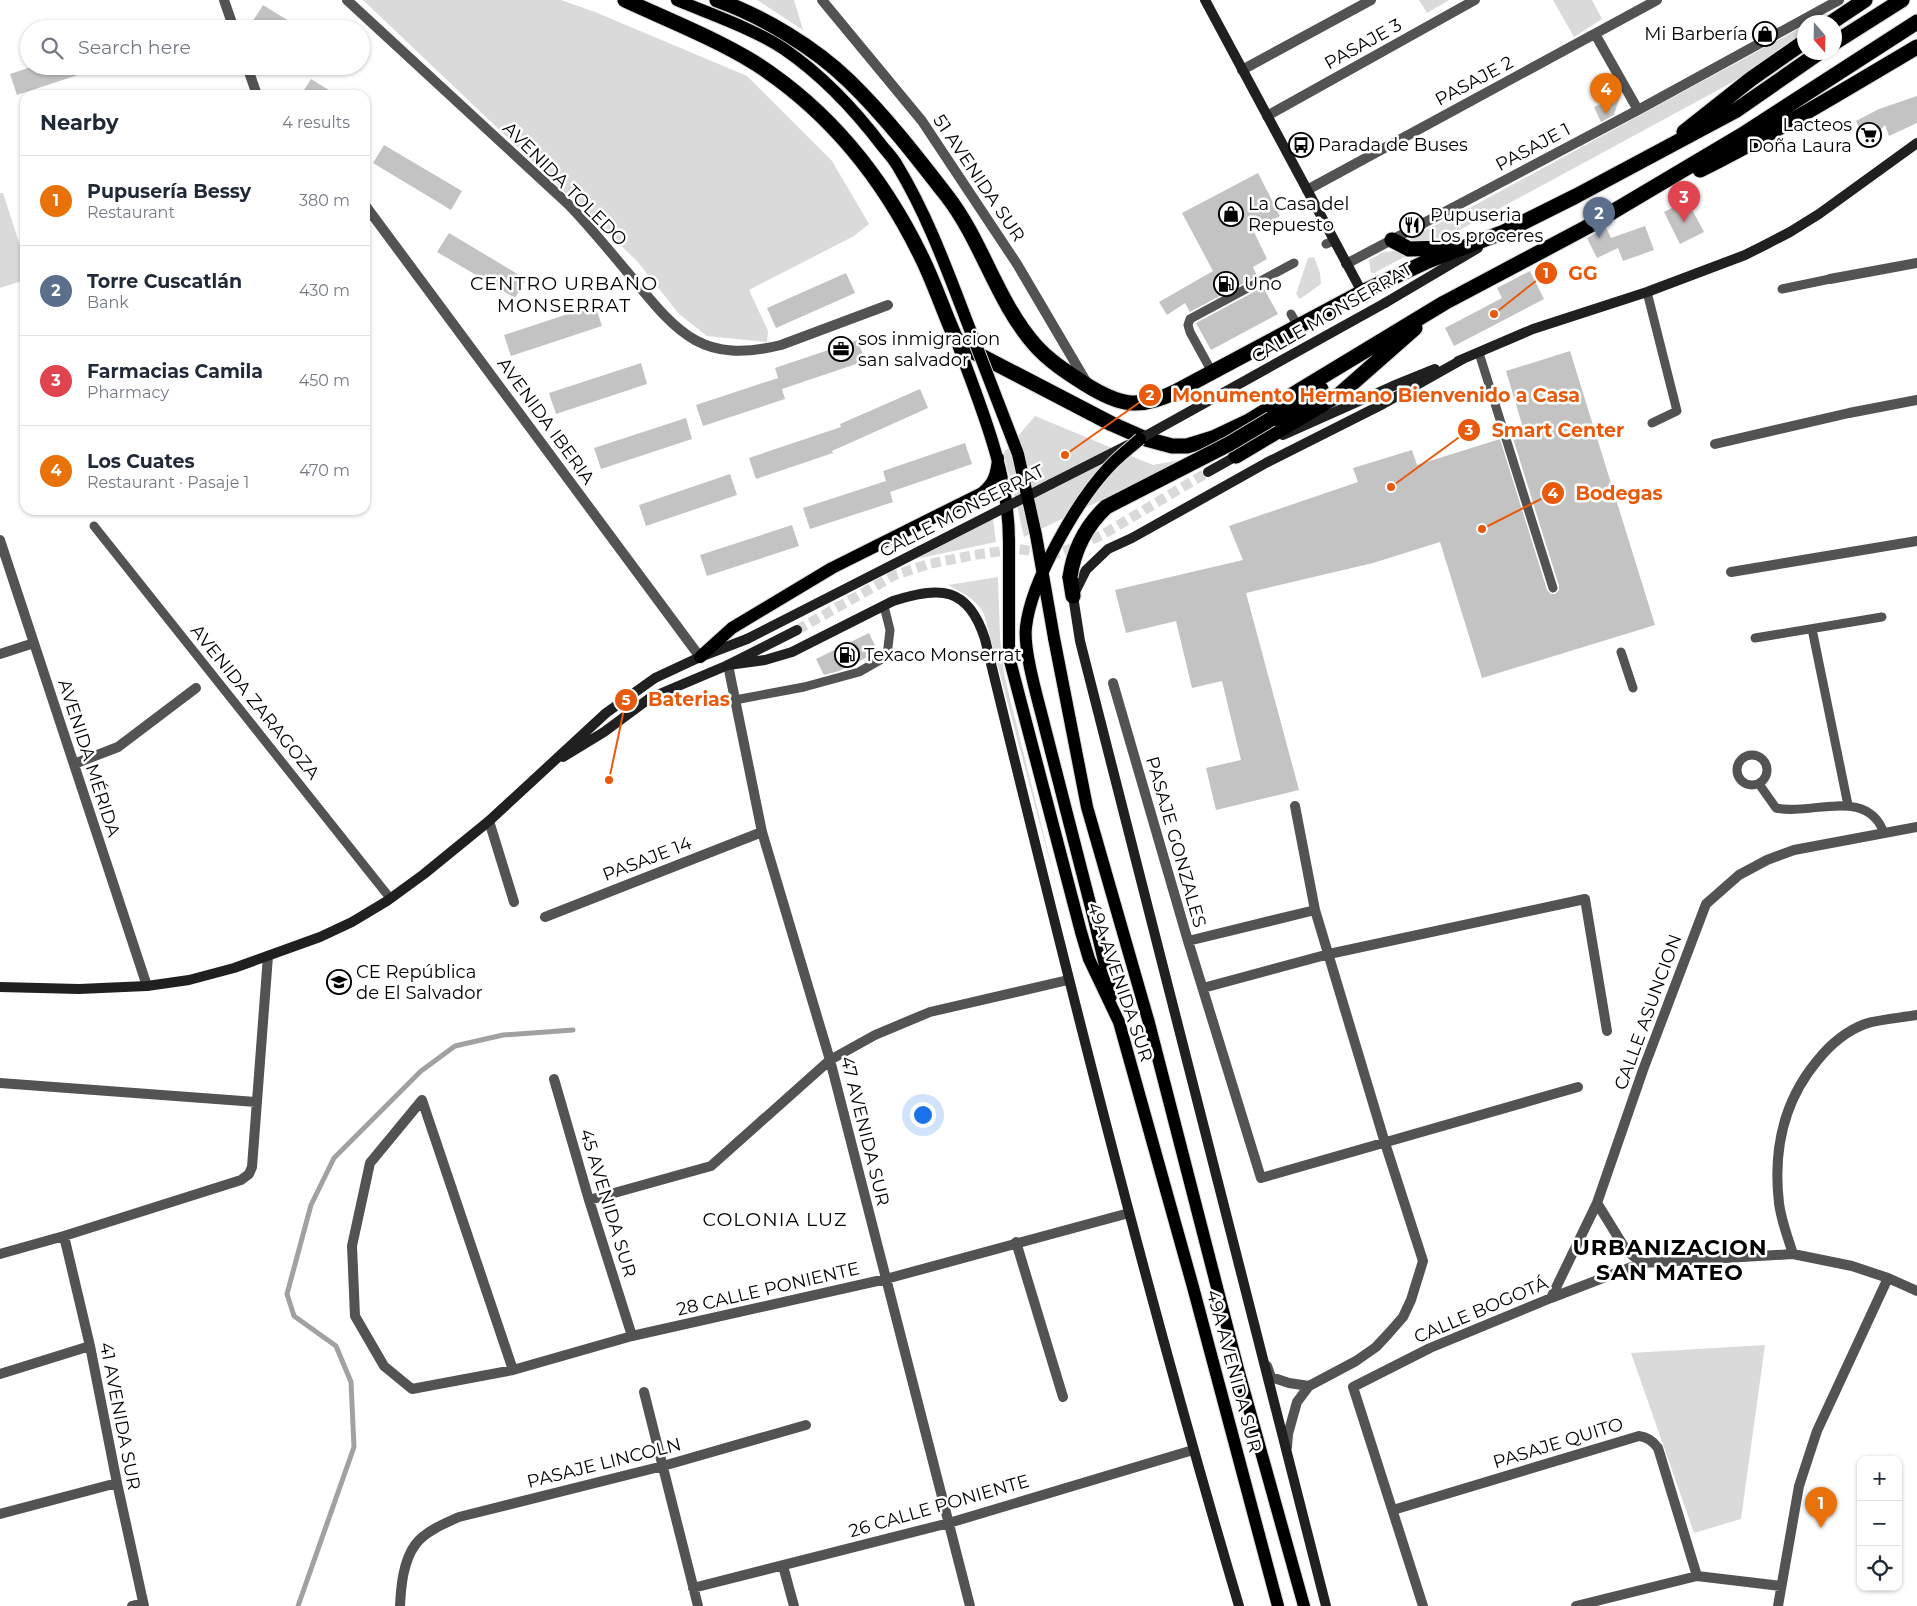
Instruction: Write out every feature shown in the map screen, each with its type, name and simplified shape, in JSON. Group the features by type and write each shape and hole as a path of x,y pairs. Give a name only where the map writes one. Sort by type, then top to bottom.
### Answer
{"highway":[{"path":"625,0 728,48 754,63 791,89 826,120 854,150 882,188 921,257 955,337 964,347 972,353 1112,424 1146,439 1172,446 1187,446 1200,442 1249,421 1444,303 1587,227 1738,151 1917,47"},
{"path":"717,0 737,7 780,30 848,80 885,119 948,197 966,224 1010,308 1030,340 1049,359 1090,387 1107,397 1124,403 1143,404 1160,400 1212,372 1294,320 1362,292 1428,261 1504,232 1576,196 1734,111 1808,60"},
{"path":"1842,15 1865,0"},
{"path":"1842,38 1902,0"},
{"path":"1587,227 1757,125 1917,22"},
{"path":"1664,149 1710,110 1797,47"},
{"path":"1392,240 1409,249 1443,249 1462,246 1504,232"},
{"path":"1236,456 1340,394 1444,303"},
{"path":"1073,596 1070,577 1072,564 1084,534 1094,518 1106,507 1230,444 1323,388 1361,352"}],"main road":[{"name":"49A AVENIDA SUR","path":"677,0 761,36 784,49 837,93 872,132 896,163 918,203 976,345 1018,454 1033,520 1087,807 1149,1023 1238,1369 1304,1606"},
{"name":"49A AVENIDA SUR","path":"955,337 998,458 1006,498 1009,542 1009,658 1020,703 1089,959 1119,1022 1193,1287 1278,1606"},
{"path":"1119,1022 1039,705 1028,656 1025,629 1031,602 1049,559 1086,497 1109,466 1140,439"},
{"path":"700,657 732,628 832,568 982,493 991,486 996,473 998,458"}],"street":[{"path":"224,0 231,20"},
{"name":"AVENIDA TOLEDO","path":"347,0 369,20"},
{"name":"51 AVENIDA SUR","path":"822,0 922,121 1017,264 1090,387"},
{"path":"1205,0 1307,190 1330,243 1346,264 1362,292"},
{"path":"1242,70 1371,0"},
{"name":"PASAJE 3","path":"1267,116 1475,0"},
{"name":"PASAJE 2","path":"1307,190 1657,0"},
{"name":"PASAJE 1","path":"1346,264 1638,110 1839,0"},
{"name":"AVENIDA TOLEDO","path":"370,21 568,205 597,234 666,318 692,338 714,348 727,350 766,348 781,345 888,305"},
{"path":"1595,34 1638,110"},
{"path":"250,75 255,90"},
{"path":"1208,472 1236,456 1393,386 1533,330 1646,292 1745,255 1790,232 1917,143"},
{"name":"AVENIDA IBERIA","path":"370,212 700,657"},
{"path":"370,220 378,222"},
{"name":"CALLE MONSERRAT","path":"0,987 79,989 147,986 189,980 268,956 320,937 352,922 390,898 489,822 546,766 606,713 655,678 700,657 747,640 1140,439 1384,303 1504,232"},
{"path":"1830,279 1917,263"},
{"path":"1073,596 1086,570 1108,549 1132,538 1266,462 1383,404 1463,359"},
{"path":"1715,444 1849,413 1917,400"},
{"name":"AVENIDA MÉRIDA","path":"0,540 147,986"},
{"path":"1731,572 1917,541"},
{"path":"728,665 765,660 792,652 907,596 930,592 952,594 963,601 977,618 985,639 1068,980 1192,1450 1239,1606"},
{"name":"49A AVENIDA SUR","path":"1073,596 1080,641 1224,1199 1326,1606"},
{"name":"CALLE MONSERRAT","path":"546,766 604,732 650,698 728,665 797,630"},
{"path":"0,654 34,642"},
{"name":"47 AVENIDA SUR","path":"728,665 762,832 830,1060 970,1606"},
{"name":"PASAJE GONZALES","path":"1113,683 1188,941 1315,910"},
{"path":"74,764 118,747 196,688"},
{"path":"1287,1448 1288,1434 1297,1402 1310,1386 1356,1361 1376,1347 1403,1317 1418,1283 1423,1261 1385,1143 1315,910 1295,806"},
{"path":"489,822 514,902"},
{"name":"CALLE ASUNCION","path":"1551,1298 1597,1203 1643,1070 1706,904 1739,875 1766,860 1794,850 1917,827"},
{"name":"PASAJE 14","path":"544,917 762,832"},
{"path":"1203,988 1329,954 1584,899 1607,1031"},
{"path":"1188,941 1261,1178 1578,1087"},
{"path":"0,1254 64,1236 241,1180 247,1176 252,1167 268,956"},
{"path":"589,1200 711,1166 830,1060 875,1035 930,1012 1068,980"},
{"path":"1793,1254 1779,1204 1778,1145 1795,1092 1808,1072 1824,1053 1842,1037 1865,1024 1917,1015"},
{"name":"45 AVENIDA SUR","path":"554,1079 589,1200 632,1336"},
{"path":"0,1083 257,1102"},
{"name":"28 CALLE PONIENTE","path":"513,1370 422,1100 370,1163 352,1246 355,1316 384,1366 412,1390 513,1370 632,1336 886,1279 1129,1212"},
{"path":"1597,1203 1626,1250 1642,1263"},
{"name":"41 AVENIDA SUR","path":"64,1236 90,1346 140,1605"},
{"path":"1016,1242 1063,1398"},
{"name":"CALLE BOGOTÁ","path":"1393,1510 1353,1386 1430,1348 1642,1263 1793,1254 1852,1266 1888,1278 1917,1291"},
{"path":"1778,1606 1799,1486 1817,1431 1888,1278"},
{"path":"1259,1344 1271,1377 1289,1383 1310,1386"},
{"path":"0,1374 90,1346"},
{"path":"644,1392 698,1606"},
{"name":"PASAJE LINCOLN","path":"400,1606 401,1584 406,1565 415,1544 436,1527 459,1517 663,1466 806,1424"},
{"name":"PASAJE QUITO","path":"1393,1510 1639,1436 1645,1437 1658,1448 1697,1576"},
{"name":"26 CALLE PONIENTE","path":"693,1588 948,1522 1192,1450"},
{"path":"0,1514 117,1484"},
{"path":"1393,1510 1423,1606"},
{"path":"783,1566 794,1606"},
{"path":"1576,1606 1600,1603 1697,1576 1781,1586"}],"lane":[{"path":"1212,372 1190,332 1188,325 1190,319 1294,263"},
{"path":"1782,289 1830,279"},
{"path":"1646,292 1677,411 1652,423"},
{"path":"1479,353 1553,588"},
{"name":"AVENIDA ZARAGOZA","path":"94,526 390,898"},
{"path":"735,700 804,687 858,672 887,656 890,630 884,606"},
{"path":"1755,638 1882,617"},
{"path":"1812,629 1848,805"},
{"path":"1621,652 1632,688"},
{"path":"1759,784 1776,808 1798,810 1820,806 1848,805 1860,808 1871,814 1881,823 1884,833"}],"shaded area":[{"path":"363,0 561,0 595,12 747,76 832,161 869,224 854,236 749,290 768,331 767,342 707,336 679,314 637,261"},
{"path":"757,0 794,0 803,30"},
{"path":"1419,0 1449,0 1427,13"},
{"path":"1553,0 1592,0 1602,19 1574,37"},
{"path":"1797,30 1797,42 1731,83 1443,239 1428,242 1410,240 1412,237 1477,204"},
{"path":"0,193 3,193 20,246 20,282 0,288"},
{"path":"1384,252 1407,252 1408,255 1371,273 1369,260"},
{"path":"1314,257 1320,273 1321,284 1300,299 1296,294 1308,258"},
{"path":"1035,416 1153,465 1190,458 1024,537 1003,454"},
{"path":"993,519 996,542 916,559"},
{"path":"998,577 1000,637 1004,674 1059,896 984,614 973,600 948,585"},
{"path":"1765,1345 1741,1519 1694,1533 1631,1353"}],"building":[{"path":"263,5 287,20 254,20"},
{"path":"20,71 20,75 78,75 32,90 20,90 20,94 17,95 10,74"},
{"path":"311,79 329,90 304,90"},
{"path":"1620,96 1614,115 1601,122 1594,107"},
{"path":"1917,96 1917,123 1889,136 1885,125 1867,145 1856,121 1879,109"},
{"path":"384,145 462,191 451,210 373,163"},
{"path":"1258,173 1280,216 1253,230 1267,259 1253,267 1257,276 1190,312 1185,303 1167,315 1159,302 1213,271 1182,213"},
{"path":"1687,200 1704,232 1680,244 1664,212"},
{"path":"1645,226 1654,250 1623,261 1618,248 1597,258 1587,238 1606,227 1611,238"},
{"path":"449,233 526,279 515,298 437,252"},
{"path":"1530,271 1544,299 1454,346 1445,328 1502,298 1497,288"},
{"path":"846,273 855,293 776,328 767,308"},
{"path":"1263,287 1278,314 1211,350 1196,323"},
{"path":"595,305 602,326 511,356 504,335"},
{"path":"858,340 865,361 782,389 785,399 703,426 696,405 778,378 775,368"},
{"path":"1570,351 1655,625 1482,678 1440,542 1373,563 1246,593 1299,790 1216,810 1206,768 1241,760 1222,681 1192,688 1176,621 1126,633 1115,590 1243,560 1229,526 1358,482 1353,468 1412,450 1417,465 1500,439 1547,590 1551,594 1555,594 1559,590 1559,586 1512,435 1524,431 1506,371"},
{"path":"641,363 647,384 556,414 549,393"},
{"path":"920,389 928,408 832,451 833,453 756,479 749,458 841,427 840,424"},
{"path":"686,418 692,439 601,469 594,448"},
{"path":"965,443 972,464 890,492 893,502 810,529 803,508 886,481 883,471"},
{"path":"730,474 737,495 646,526 639,505"},
{"path":"792,525 799,546 707,576 700,555"},
{"name":"Texaco Monserrat","path":"869,633 878,652 839,671 824,675 816,659"}],"waterway":[{"path":"298,1606 354,1447 351,1382 336,1346 294,1316 287,1294 311,1205 334,1158 421,1071 455,1046 503,1035 573,1030"}],"tunnel":[{"path":"797,630 895,575 929,564 1017,549 1056,554 1070,549 1102,535 1208,472"}],"place":[{"name":"Mi Barbería","path":"1765,34"},
{"name":"Los Cuates","path":"1606,114"},
{"name":"Lacteos Doña Laura","path":"1869,135"},
{"name":"Parada de Buses","path":"1301,145"},
{"name":"La Casa del Repuesto","path":"1231,214"},
{"name":"Farmacias Camila","path":"1684,222"},
{"name":"Pupuseria Los proceres","path":"1412,225"},
{"name":"Torre Cuscatlán","path":"1599,238"},
{"name":"Uno","path":"1226,284"},
{"name":"GG","path":"1494,314"},
{"name":"sos inmigracion san salvador","path":"841,349"},
{"name":"Monumento Hermano Bienvenido a Casa","path":"1065,455"},
{"name":"Smart Center","path":"1391,487"},
{"name":"Bodegas","path":"1482,529"},
{"name":"Texaco Monserrat","path":"847,655"},
{"name":"Baterias","path":"609,780"},
{"name":"CE República de El Salvador","path":"339,982"},
{"name":"Pupusería Bessy","path":"1821,1528"}],"district":[{"name":"CENTRO URBANO MONSERRAT","path":"564,294"},
{"name":"COLONIA LUZ","path":"775,1219"},
{"name":"URBANIZACION SAN MATEO","path":"1670,1260"}]}
